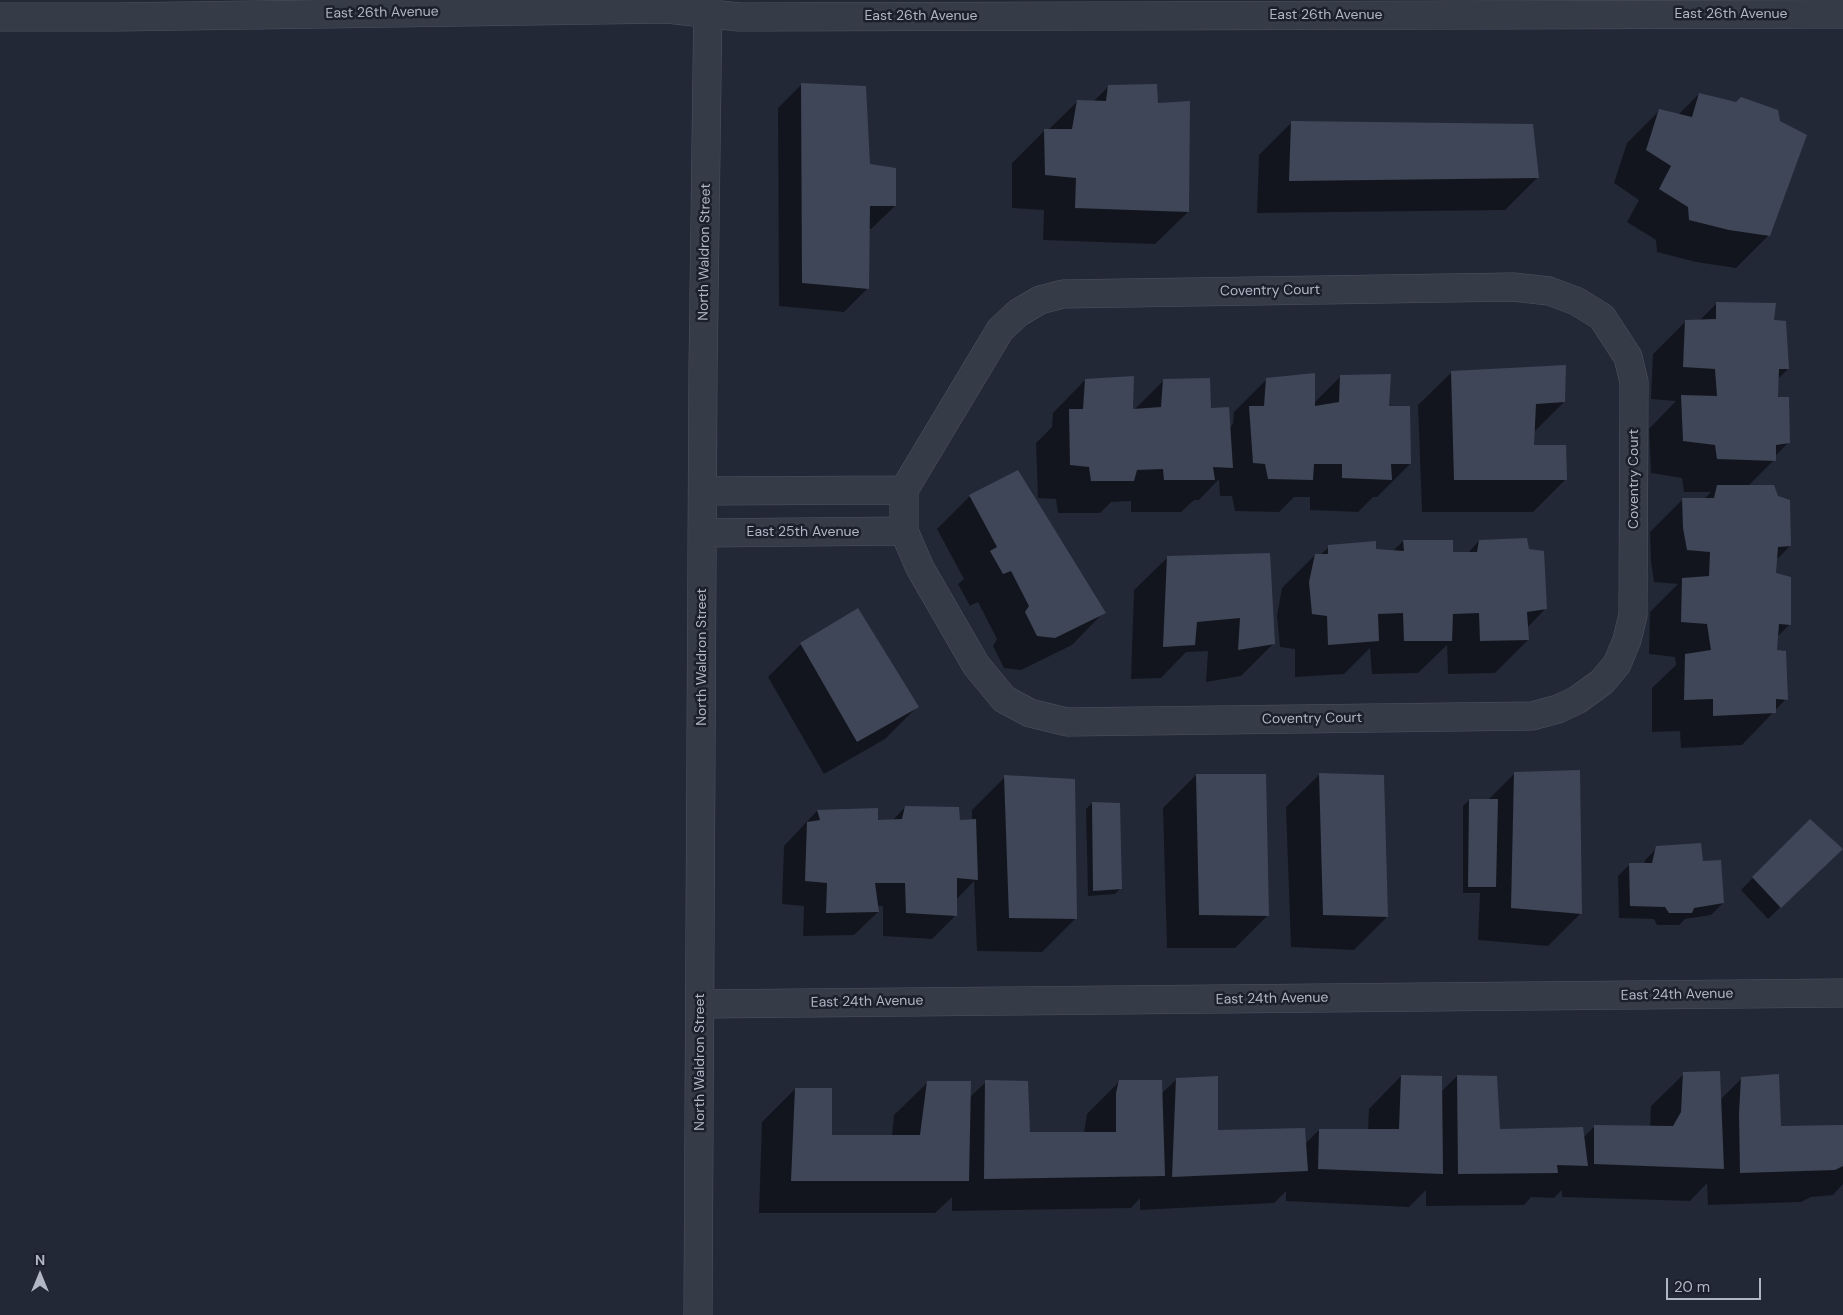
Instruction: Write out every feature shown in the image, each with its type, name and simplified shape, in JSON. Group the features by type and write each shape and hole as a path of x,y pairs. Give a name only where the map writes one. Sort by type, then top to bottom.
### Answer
{"street":[{"name":"East 26th Avenue","path":"0,17 708,7 739,17 1843,14"},
{"name":"North Waldron Street","path":"698,1315 703,371 708,7"},
{"name":"Coventry Court","path":"1513,287 1549,291 1576,301 1602,317 1628,357 1634,382 1633,615 1627,640 1617,664 1602,682 1578,700 1558,709 1532,716 1067,722 1030,713 1004,699 976,665 920,568 904,531 904,490 1000,330 1018,312 1040,300 1063,294 1513,287"},
{"path":"703,491 904,490"},
{"name":"East 25th Avenue","path":"702,533 904,531"},
{"name":"East 24th Avenue","path":"701,1004 1843,993"}],"building":[{"path":"801,83 866,86 870,164 896,168 896,206 870,206 869,289 802,283"},
{"path":"1157,84 1158,103 1190,101 1189,212 1075,208 1076,178 1045,175 1044,129 1072,129 1077,100 1106,101 1108,85"},
{"path":"1699,93 1736,102 1741,97 1778,110 1780,121 1807,135 1770,236 1729,230 1689,220 1688,207 1659,189 1671,166 1646,150 1659,109 1692,117"},
{"path":"1291,121 1533,124 1539,178 1289,181"},
{"path":"1716,302 1776,303 1774,320 1786,321 1789,369 1779,369 1778,397 1789,397 1790,443 1776,445 1776,461 1717,459 1715,445 1683,441 1681,395 1717,396 1715,369 1683,367 1685,320 1716,319"},
{"path":"1566,365 1565,402 1536,404 1534,445 1566,445 1567,480 1454,480 1451,371"},
{"path":"1315,373 1315,406 1339,402 1340,375 1391,374 1389,406 1410,406 1411,464 1391,464 1392,480 1342,478 1342,464 1314,464 1313,480 1268,479 1265,464 1253,463 1249,406 1264,406 1266,378"},
{"path":"1134,376 1133,409 1161,407 1163,379 1210,378 1211,408 1229,407 1233,468 1213,467 1215,480 1164,480 1163,469 1137,470 1134,481 1091,481 1089,467 1070,465 1069,409 1083,409 1085,379"},
{"path":"1018,470 1106,613 1055,638 1037,636 1025,612 1029,606 1011,571 1003,574 990,551 997,547 969,495"},
{"path":"1717,485 1774,485 1778,496 1790,500 1791,546 1778,547 1776,573 1791,577 1791,625 1779,624 1777,650 1786,651 1788,700 1776,699 1776,713 1713,716 1713,699 1684,700 1685,654 1711,650 1707,624 1681,622 1682,578 1709,576 1710,552 1687,550 1683,528 1682,498 1714,498"},
{"path":"1527,538 1529,549 1544,551 1547,609 1527,612 1529,640 1480,641 1479,613 1453,614 1452,641 1404,641 1403,613 1378,614 1379,641 1328,645 1327,616 1312,614 1309,582 1315,554 1328,554 1328,545 1376,541 1376,549 1404,551 1403,540 1453,540 1453,552 1477,552 1479,540"},
{"path":"1270,553 1275,644 1238,650 1240,618 1197,622 1195,645 1163,647 1167,556"},
{"path":"858,608 919,707 857,742 800,643"},
{"path":"1580,770 1582,914 1511,908 1514,772"},
{"path":"1319,773 1384,775 1388,917 1323,915"},
{"path":"1196,774 1266,774 1269,916 1199,915"},
{"path":"1004,775 1075,779 1077,919 1009,918"},
{"path":"1469,799 1498,799 1496,887 1468,887"},
{"path":"1092,802 1120,803 1122,889 1093,891"},
{"path":"905,806 959,807 960,820 976,819 978,880 957,878 957,916 906,913 905,883 875,883 879,912 826,913 827,883 805,881 807,822 820,820 817,810 878,808 878,820 902,819"},
{"path":"1810,819 1843,849 1781,908 1752,877"},
{"path":"1701,843 1703,861 1721,860 1724,903 1694,908 1692,913 1669,913 1665,907 1630,906 1629,863 1652,863 1656,846"},
{"path":"1720,1071 1724,1169 1594,1164 1594,1125 1673,1126 1681,1112 1683,1072"},
{"path":"1779,1074 1781,1126 1843,1125 1843,1166 1835,1170 1740,1173 1739,1113 1741,1077"},
{"path":"1401,1075 1442,1076 1443,1174 1318,1169 1319,1129 1399,1129"},
{"path":"1457,1075 1497,1076 1500,1129 1583,1127 1588,1166 1557,1165 1558,1173 1458,1174"},
{"path":"1218,1076 1218,1130 1305,1128 1308,1171 1172,1177 1176,1078"},
{"path":"985,1080 1028,1081 1030,1132 1116,1132 1116,1093 1119,1080 1162,1080 1165,1176 984,1179"},
{"path":"927,1081 971,1081 969,1181 791,1181 795,1088 832,1088 832,1135 920,1135"}]}
